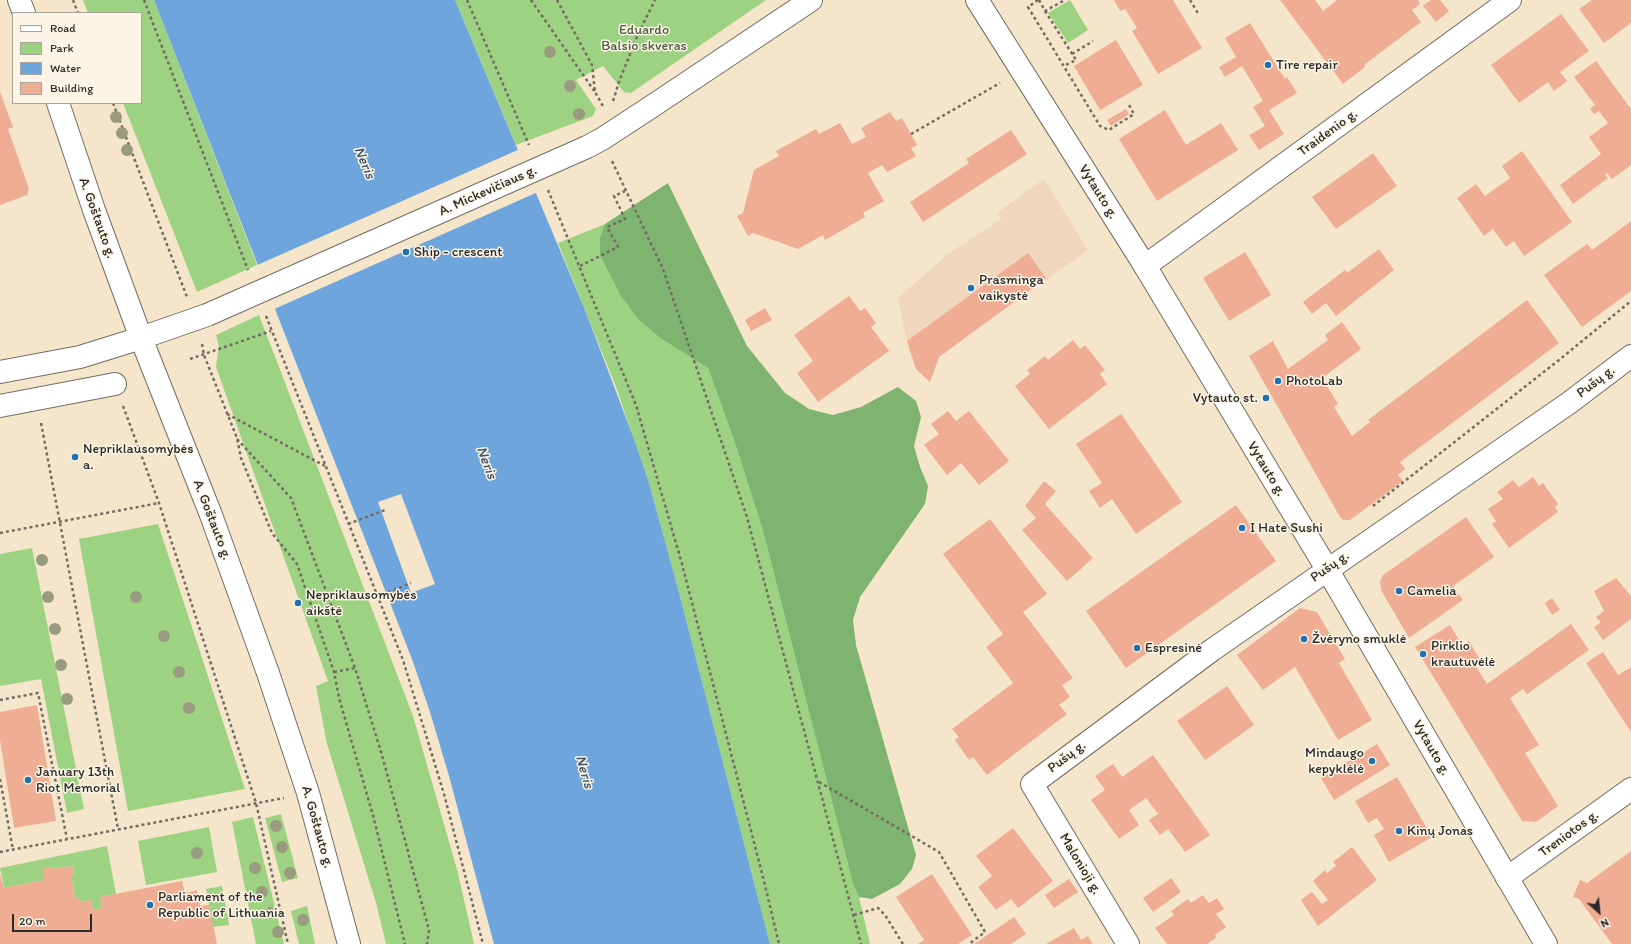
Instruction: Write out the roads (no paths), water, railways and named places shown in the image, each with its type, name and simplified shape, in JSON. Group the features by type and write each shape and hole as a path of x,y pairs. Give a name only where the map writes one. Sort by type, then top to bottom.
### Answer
{"street":[{"path":"19,0 24,12"},
{"name":"A. Mickevičiaus g.","path":"0,372 80,357 207,315 587,147 648,109 811,0"},
{"name":"Vytauto g.","path":"977,0 1145,266 1327,569 1546,944"},
{"name":"Traidenio g.","path":"1145,266 1510,0"},
{"name":"A. Goštauto g.","path":"58,104 94,210 141,338 211,515 268,673 308,793 349,944"},
{"name":"Pušų g.","path":"1032,784 1206,654 1569,403 1631,356"},
{"path":"0,406 114,384"},
{"name":"Malonioji g.","path":"1032,784 1128,944"},
{"name":"Treniotos g.","path":"1507,878 1631,790"}],"water":[{"name":"Neris","path":"154,0 455,0 585,310 649,483 770,944 494,944 449,776 412,659"}],"place":[{"name":"Tire repair","path":"1268,65"},
{"name":"Ship - crescent","path":"406,252"},
{"name":"Prasminga vaikystė","path":"971,288"},
{"name":"PhotoLab","path":"1278,381"},
{"name":"Vytauto st.","path":"1266,398"},
{"name":"Nepriklausomybės a.","path":"75,457"},
{"name":"I Hate Sushi","path":"1242,528"},
{"name":"Camelia","path":"1399,591"},
{"name":"Nepriklausomybės aikštė","path":"298,603"},
{"name":"Žvėryno smuklė","path":"1304,639"},
{"name":"Espresinė","path":"1137,648"},
{"name":"Pirklio krautuvėlė","path":"1423,654"},
{"name":"Mindaugo kepyklėlė","path":"1372,761"},
{"name":"January 13th Riot Memorial","path":"28,780"},
{"name":"Kinų Jonas","path":"1399,831"},
{"name":"Parliament of the Republic of Lithuania","path":"150,905"}],"park label":[{"name":"Eduardo Balsio skveras","path":"644,38"}]}
